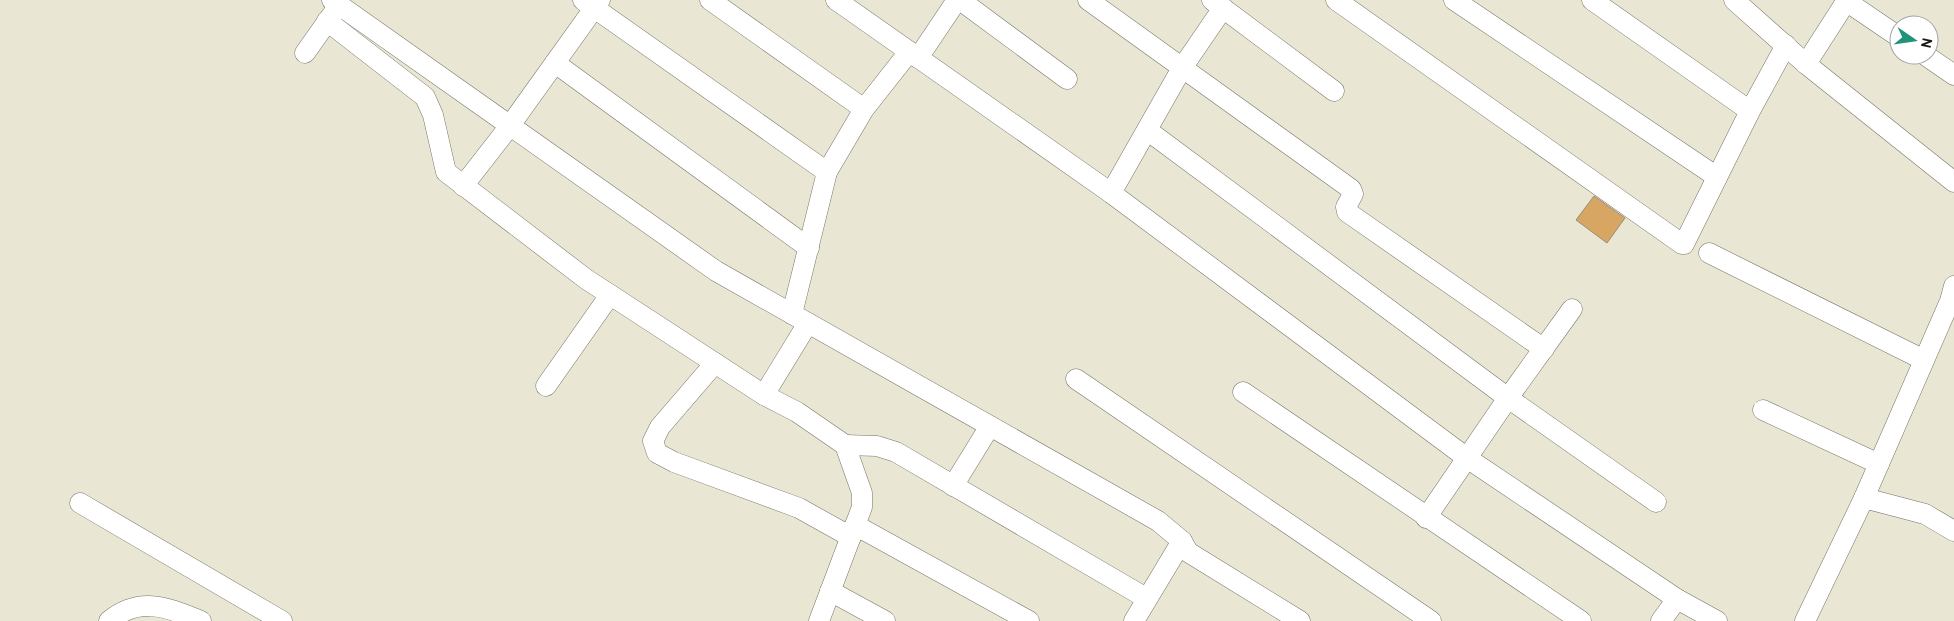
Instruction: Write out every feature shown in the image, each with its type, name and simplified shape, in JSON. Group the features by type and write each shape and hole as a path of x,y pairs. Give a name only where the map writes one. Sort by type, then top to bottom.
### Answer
{"street":[{"path":"710,0 864,109"},
{"path":"836,0 1111,193 1467,458 1677,599 1717,621"},
{"path":"764,396 800,319 809,248 827,172 864,109 913,55 958,0 1067,79"},
{"path":"1088,0 1351,189 1353,194 1346,207 1347,212 1544,349"},
{"path":"1336,0 1679,244 1684,244 1750,111 1786,45"},
{"path":"1454,0 1717,176"},
{"path":"1592,0 1750,111"},
{"path":"1734,0 1806,64 1954,182"},
{"path":"1806,64 1847,0 1889,30"},
{"path":"305,53 338,2 509,127 716,271 1158,521 1182,541 1188,552 1300,621"},
{"path":"463,186 555,63 593,3 827,172"},
{"path":"1111,193 1218,4 1334,91"},
{"path":"327,21 425,97 433,115 446,172 610,294 764,396 797,412 845,445 877,446 896,452 1146,598"},
{"path":"555,63 809,248"},
{"path":"1939,64 1954,74"},
{"path":"1147,130 1508,398 1656,502"},
{"path":"1709,253 1924,360"},
{"path":"546,386 610,294"},
{"path":"1805,621 1864,498 1953,297"},
{"path":"1426,518 1572,309"},
{"path":"716,363 660,427 653,441 657,453 674,462 799,508 853,531 1029,621"},
{"path":"1076,379 1431,621"},
{"path":"1242,392 1580,621"},
{"path":"1763,410 1879,464"},
{"path":"954,486 990,426"},
{"path":"819,621 862,507 862,494 845,445"},
{"path":"1864,498 1925,514 1954,531"},
{"path":"80,503 282,621"},
{"path":"1134,621 1146,598 1182,541"},
{"path":"830,591 885,621"},
{"path":"1661,621 1677,599"},
{"path":"110,621 135,607 152,605 165,607 202,621"}],"building":[{"path":"1594,196 1625,218 1607,243 1576,220"}]}
